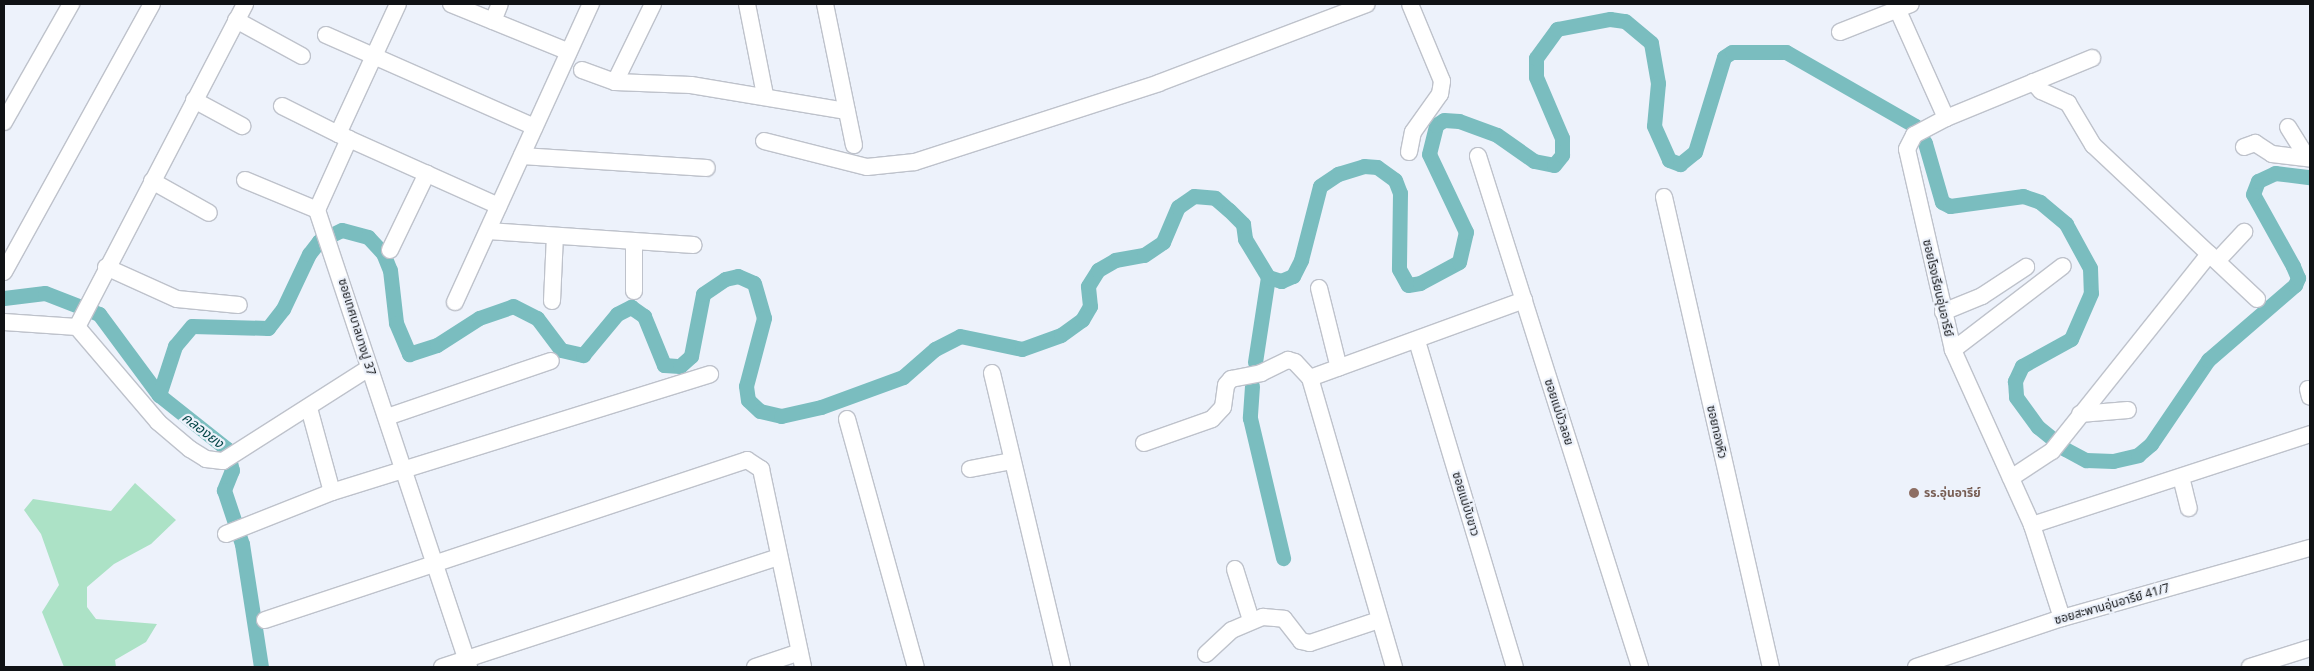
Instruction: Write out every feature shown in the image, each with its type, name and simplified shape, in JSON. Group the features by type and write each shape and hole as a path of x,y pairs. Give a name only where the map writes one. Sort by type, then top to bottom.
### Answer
{"street":[{"path":"4,122 71,4"},
{"path":"4,272 152,4"},
{"path":"81,316 245,4"},
{"path":"245,180 317,210 373,58 398,4"},
{"path":"451,4 569,52"},
{"path":"493,21 500,4"},
{"path":"454,302 591,4"},
{"path":"615,82 653,4"},
{"path":"747,4 765,95"},
{"path":"825,4 854,145"},
{"path":"764,142 867,166 915,162 1159,83 1367,4"},
{"path":"1409,152 1413,132 1440,94 1442,81 1410,4"},
{"path":"1840,32 1901,6 1946,118"},
{"path":"236,20 302,56"},
{"path":"326,35 373,58 535,127"},
{"name":"ซอยโรงเรียนอุ่นอารีย์","path":"2062,618 2032,526 1953,350 1908,159 1919,132 1946,118 2092,58"},
{"path":"582,70 615,82 692,85 765,95 847,111"},
{"path":"2033,82 2041,91 2068,102 2093,145 2257,299"},
{"path":"194,100 242,126"},
{"path":"282,106 344,137 499,206"},
{"path":"2288,127 2309,158"},
{"path":"2244,147 2255,143 2272,154 2309,158"},
{"path":"522,156 707,168"},
{"name":"ซอยแม่บัวลอย","path":"1478,156 1640,667"},
{"path":"390,250 427,173"},
{"path":"152,181 209,213"},
{"name":"ซอยทองหิว","path":"1664,197 1770,667"},
{"name":"ซอยเทศบาลบางปู 37","path":"317,210 328,237 369,368 468,663"},
{"path":"488,231 634,243 694,245"},
{"path":"2011,478 2056,445 2080,414 2213,258 2244,232"},
{"path":"552,301 555,236"},
{"path":"634,243 634,291"},
{"path":"1953,350 2063,266"},
{"path":"106,267 177,299 239,305"},
{"path":"1943,312 1982,296 2026,267"},
{"path":"1319,288 1339,368"},
{"path":"1310,378 1417,341 1524,300"},
{"path":"5,318 81,316"},
{"path":"81,316 158,422 190,449 206,459 223,461 240,453 369,368"},
{"name":"ซอยแม่บับขาว","path":"1417,341 1515,667"},
{"path":"1144,443 1212,419 1223,408 1226,385 1231,379 1261,373 1288,360 1310,378 1394,667"},
{"path":"387,417 551,361"},
{"path":"992,373 1062,667"},
{"path":"232,532 332,492 710,374"},
{"path":"309,408 332,492"},
{"path":"2080,414 2128,410"},
{"path":"847,419 916,667"},
{"path":"2032,526 2310,434"},
{"path":"265,620 436,565 747,460 760,469 801,660 755,667"},
{"path":"970,470 1012,461"},
{"path":"2181,477 2189,508"},
{"name":"ซอยสะพานอุ่นอารีย์ 41/7","path":"1916,667 2062,618 2310,548"},
{"path":"442,667 468,663 779,557"},
{"path":"1235,569 1251,620"},
{"path":"1206,654 1251,620 1284,619 1301,642 1310,643 1379,620"},
{"path":"2250,667 2310,648"}],"green space":[{"path":"135,483 176,520 151,544 114,564 87,587 87,607 96,619 157,624 146,642 115,660 116,667 64,667 42,612 59,585 41,534 24,510 33,499 111,511"}],"waterway":[{"path":"159,395 175,346 192,326 268,328 283,309 309,254 319,241 342,230 368,237 383,253 390,270 396,323 409,354 437,345 479,318 513,306 537,318 561,350 583,355 617,314 631,307 644,316 664,365 680,366 691,356 703,294 725,279 738,276 754,283 764,318 746,386 748,400 760,411 781,416 821,407 903,377 935,349 960,336 1022,349 1061,335 1082,320 1090,306 1088,286 1098,270 1115,260 1144,255 1163,242 1178,207 1194,196 1215,198 1229,210 1243,224 1245,239 1268,277 1281,281 1293,276 1301,260 1320,186 1338,174 1364,166 1377,167 1395,180 1400,193 1399,269 1408,285 1420,283 1459,262 1466,232 1429,154 1436,125 1444,120 1459,121 1497,135 1534,161 1554,165 1562,155 1562,138 1536,77 1536,58 1557,29 1610,19 1625,21 1651,43 1658,83 1654,126 1669,160 1680,164 1695,152 1724,57 1732,52 1786,52 1915,126 1925,143 1942,202 1950,206 2023,196 2040,202 2066,224 2090,268 2091,293 2071,339 2022,366 2015,381 2016,397 2038,427 2065,449 2086,460 2113,461 2138,455 2151,444 2208,360 2295,285 2298,278 2293,266 2253,194 2258,181 2275,173 2310,177"},
{"path":"1255,362 1268,277"},
{"name":"คลองยง","path":"4,298 45,293 99,314 159,395 227,449 232,470 224,490 242,544 261,667"},
{"path":"1252,386 1250,418 1283,558"}],"place":[{"name":"รร.อุ่นอารีย์","path":"1914,493"}]}
